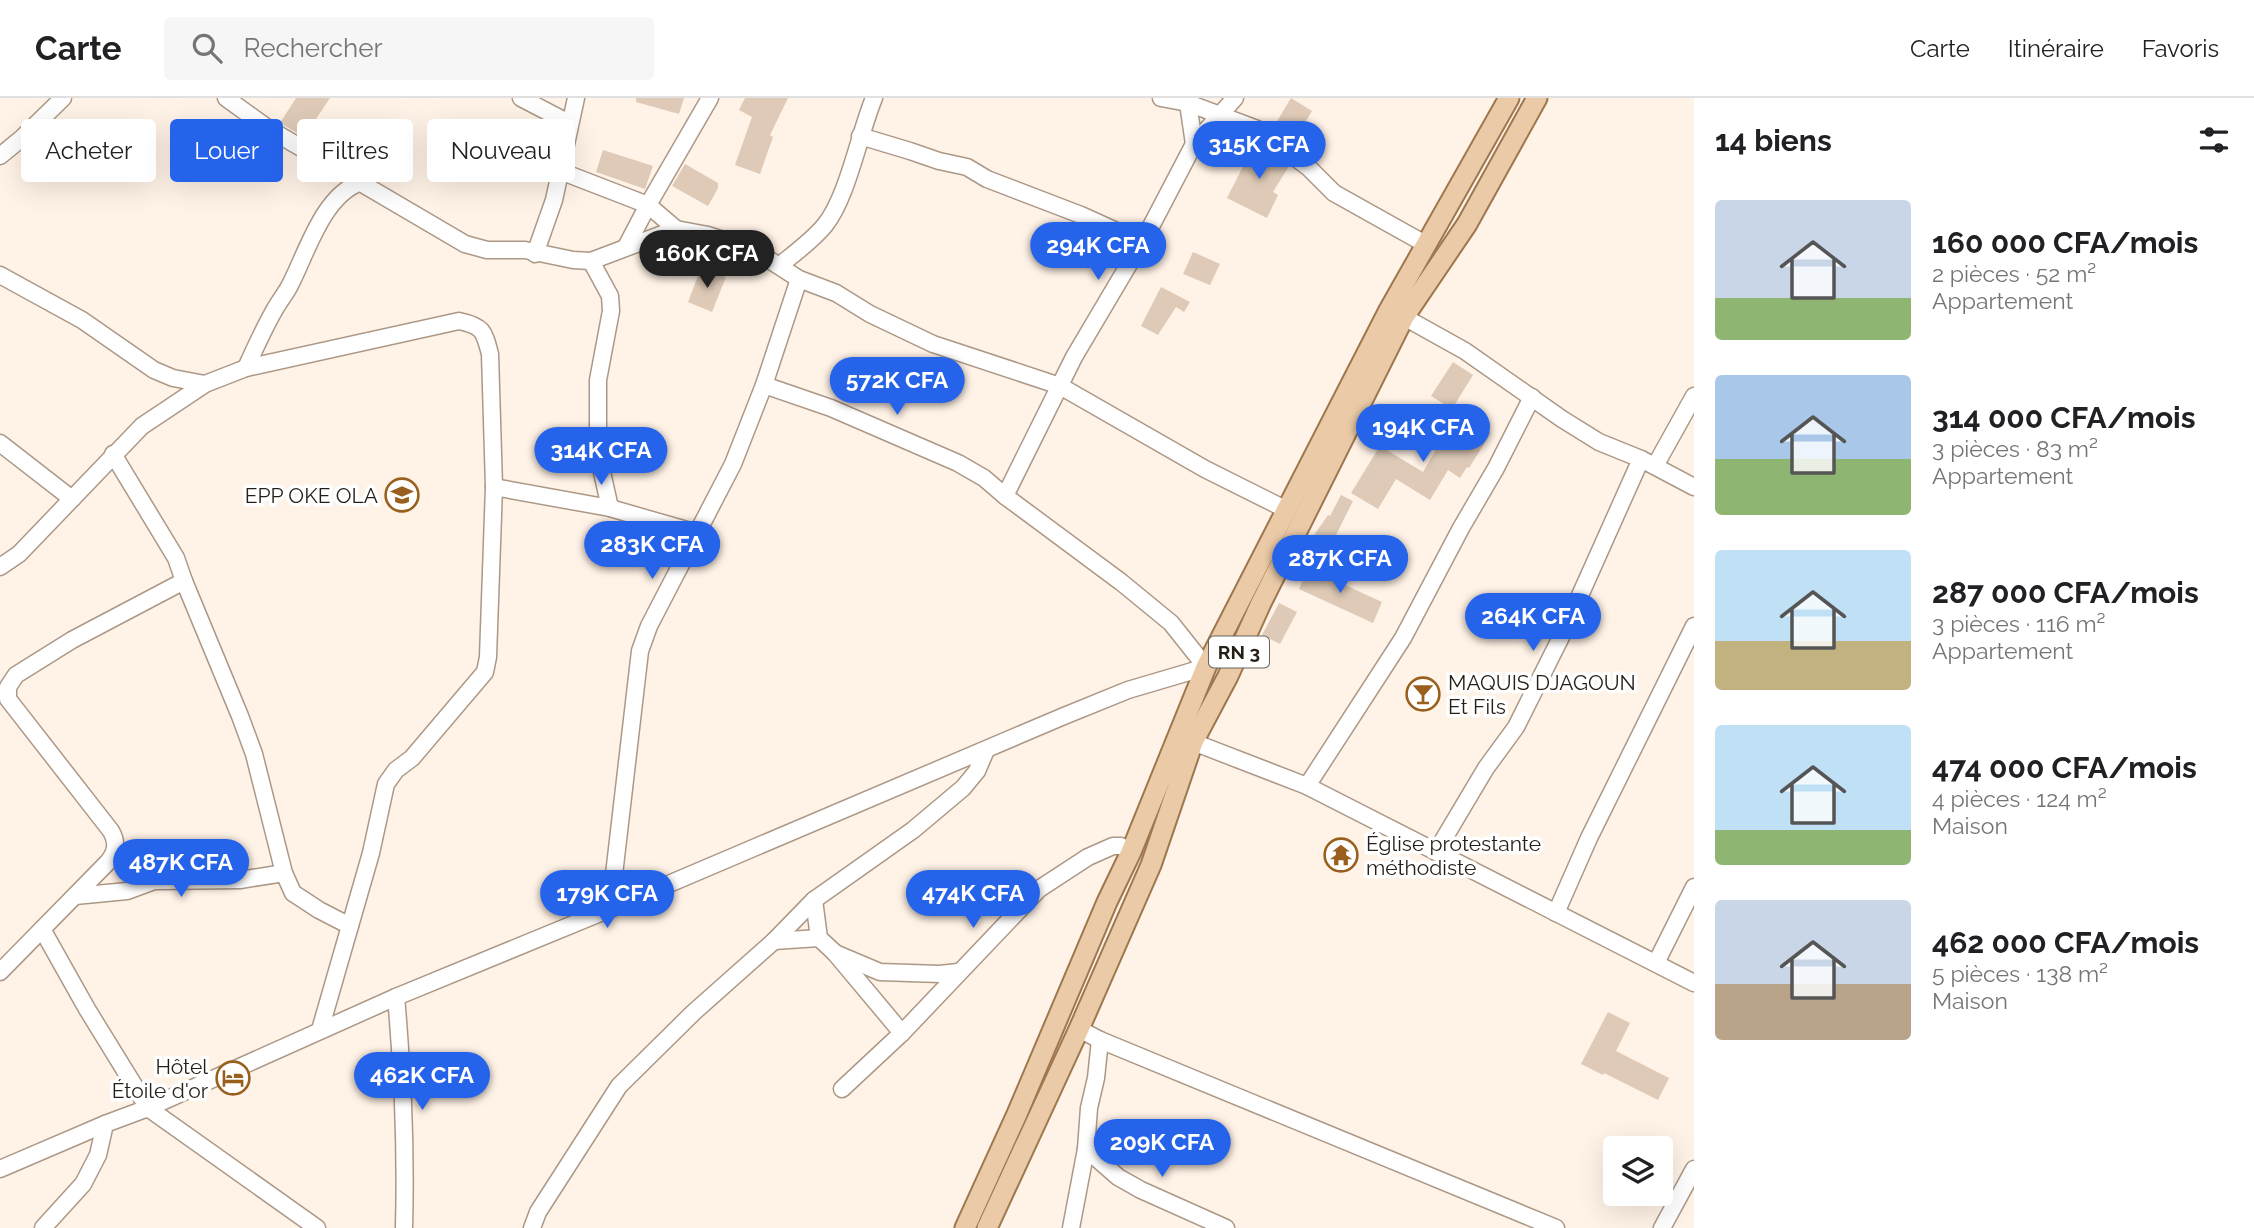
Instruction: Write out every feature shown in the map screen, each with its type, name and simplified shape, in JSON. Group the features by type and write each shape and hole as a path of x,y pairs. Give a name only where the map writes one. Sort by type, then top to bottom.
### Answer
{"main road":[{"name":"RN 3","path":"965,1228 1131,852 1206,667 1388,312 1509,98"},
{"name":"RN 3","path":"987,1228 1079,1029 1151,864 1194,743 1347,428 1404,317 1467,224 1537,98"}],"street":[{"path":"0,156 63,98"},
{"path":"226,98 269,129 297,145"},
{"path":"521,98 561,119"},
{"path":"570,119 576,98"},
{"path":"626,247 710,98"},
{"path":"780,265 824,227 831,216 841,195 874,98"},
{"path":"1161,98 1188,103 1257,129 1310,168 1334,193 1427,245"},
{"path":"1005,495 1074,357 1135,257 1194,144 1234,98"},
{"path":"1188,103 1194,144"},
{"path":"860,136 967,167 1082,215 1114,230 1133,248 1135,257"},
{"path":"575,176 648,205 676,229 708,235 754,250 799,279 836,293 870,314 933,344 1060,386 1205,469 1287,510"},
{"path":"246,368 289,288 315,231 337,197 358,182"},
{"path":"363,182 465,244 487,250 525,250 536,254 591,261 676,229"},
{"path":"536,254 558,182"},
{"path":"591,261 610,296 611,303 598,380 598,454 610,508"},
{"path":"0,275 82,320 163,375 205,384"},
{"path":"610,909 640,651 649,626 733,464 764,386 799,279"},
{"path":"1404,317 1465,351 1599,442 1648,462 1694,486"},
{"path":"0,567 19,554 142,426 205,384 246,368 459,321 476,324 485,335 490,354 494,487 488,657 485,672 412,758 396,770 386,784 372,853 320,1030"},
{"path":"0,1169 148,1108 396,997 986,750 1128,691 1206,667 1171,623 985,478 958,463 831,408 764,386"},
{"path":"1307,786 1403,638 1532,397"},
{"path":"1436,852 1486,768 1516,727 1648,462 1694,397"},
{"path":"0,443 72,499"},
{"path":"113,454 176,558 254,754 284,873 293,893 319,911 350,926"},
{"path":"494,487 610,508 697,533"},
{"path":"0,972 114,856 116,838 8,699 8,687 16,675 72,640 184,582"},
{"path":"1556,913 1589,838 1694,626"},
{"path":"1194,743 1307,786 1694,983"},
{"path":"532,1228 545,1201 619,1086 814,900 913,830 963,789 977,771 986,750"},
{"path":"842,1089 902,1033 1039,889 1088,857 1113,846 1121,846 1131,852"},
{"path":"75,896 127,891 154,881 240,880 284,873"},
{"path":"1656,963 1694,887"},
{"path":"814,900 819,938 835,953 902,1033"},
{"path":"42,929 148,1108 305,1225"},
{"path":"774,941 819,938"},
{"path":"835,953 880,972 958,972"},
{"path":"396,997 406,1166 404,1228"},
{"path":"1079,1029 1556,1228"},
{"path":"1071,1228 1086,1150 1088,1108 1096,1078 1100,1040"},
{"path":"43,1228 83,1184 98,1155 105,1124"},
{"path":"1086,1150 1118,1177 1141,1190 1226,1228"},
{"path":"1662,1228 1694,1169"}],"building":[{"path":"296,98 330,98 316,119 297,119 297,133 283,125 283,119"},
{"path":"636,98 684,98 679,114 636,102"},
{"path":"745,98 788,98 770,135 773,137 760,174 735,165 752,117 739,110"},
{"path":"1291,98 1312,111 1293,143 1273,128"},
{"path":"1256,141 1289,166 1273,192 1278,195 1267,218 1227,198"},
{"path":"603,150 653,166 645,189 596,172"},
{"path":"685,164 718,183 708,206 672,186"},
{"path":"676,241 697,249 689,273 667,266"},
{"path":"1193,252 1220,264 1210,285 1183,274"},
{"path":"701,268 726,277 712,312 688,302"},
{"path":"1161,287 1190,302 1184,312 1176,307 1158,335 1141,326"},
{"path":"1453,362 1473,375 1452,409 1431,396"},
{"path":"1457,412 1491,433 1460,478 1448,470 1430,500 1396,479 1378,509 1351,493 1380,446 1423,472"},
{"path":"1341,495 1353,501 1336,535 1390,553 1383,570 1322,549 1310,541 1328,515 1330,516"},
{"path":"1308,568 1382,602 1373,623 1299,589"},
{"path":"1279,603 1297,612 1280,644 1262,635"},
{"path":"1608,1012 1630,1023 1616,1051 1669,1078 1658,1100 1581,1064"}],"place":[{"name":"EPP OKE OLA","path":"402,495"},
{"name":"MAQUIS DJAGOUN Et Fils","path":"1423,694"},
{"name":"Église protestante méthodiste","path":"1341,855"},
{"name":"Hôtel Étoile d'or","path":"233,1078"}]}
